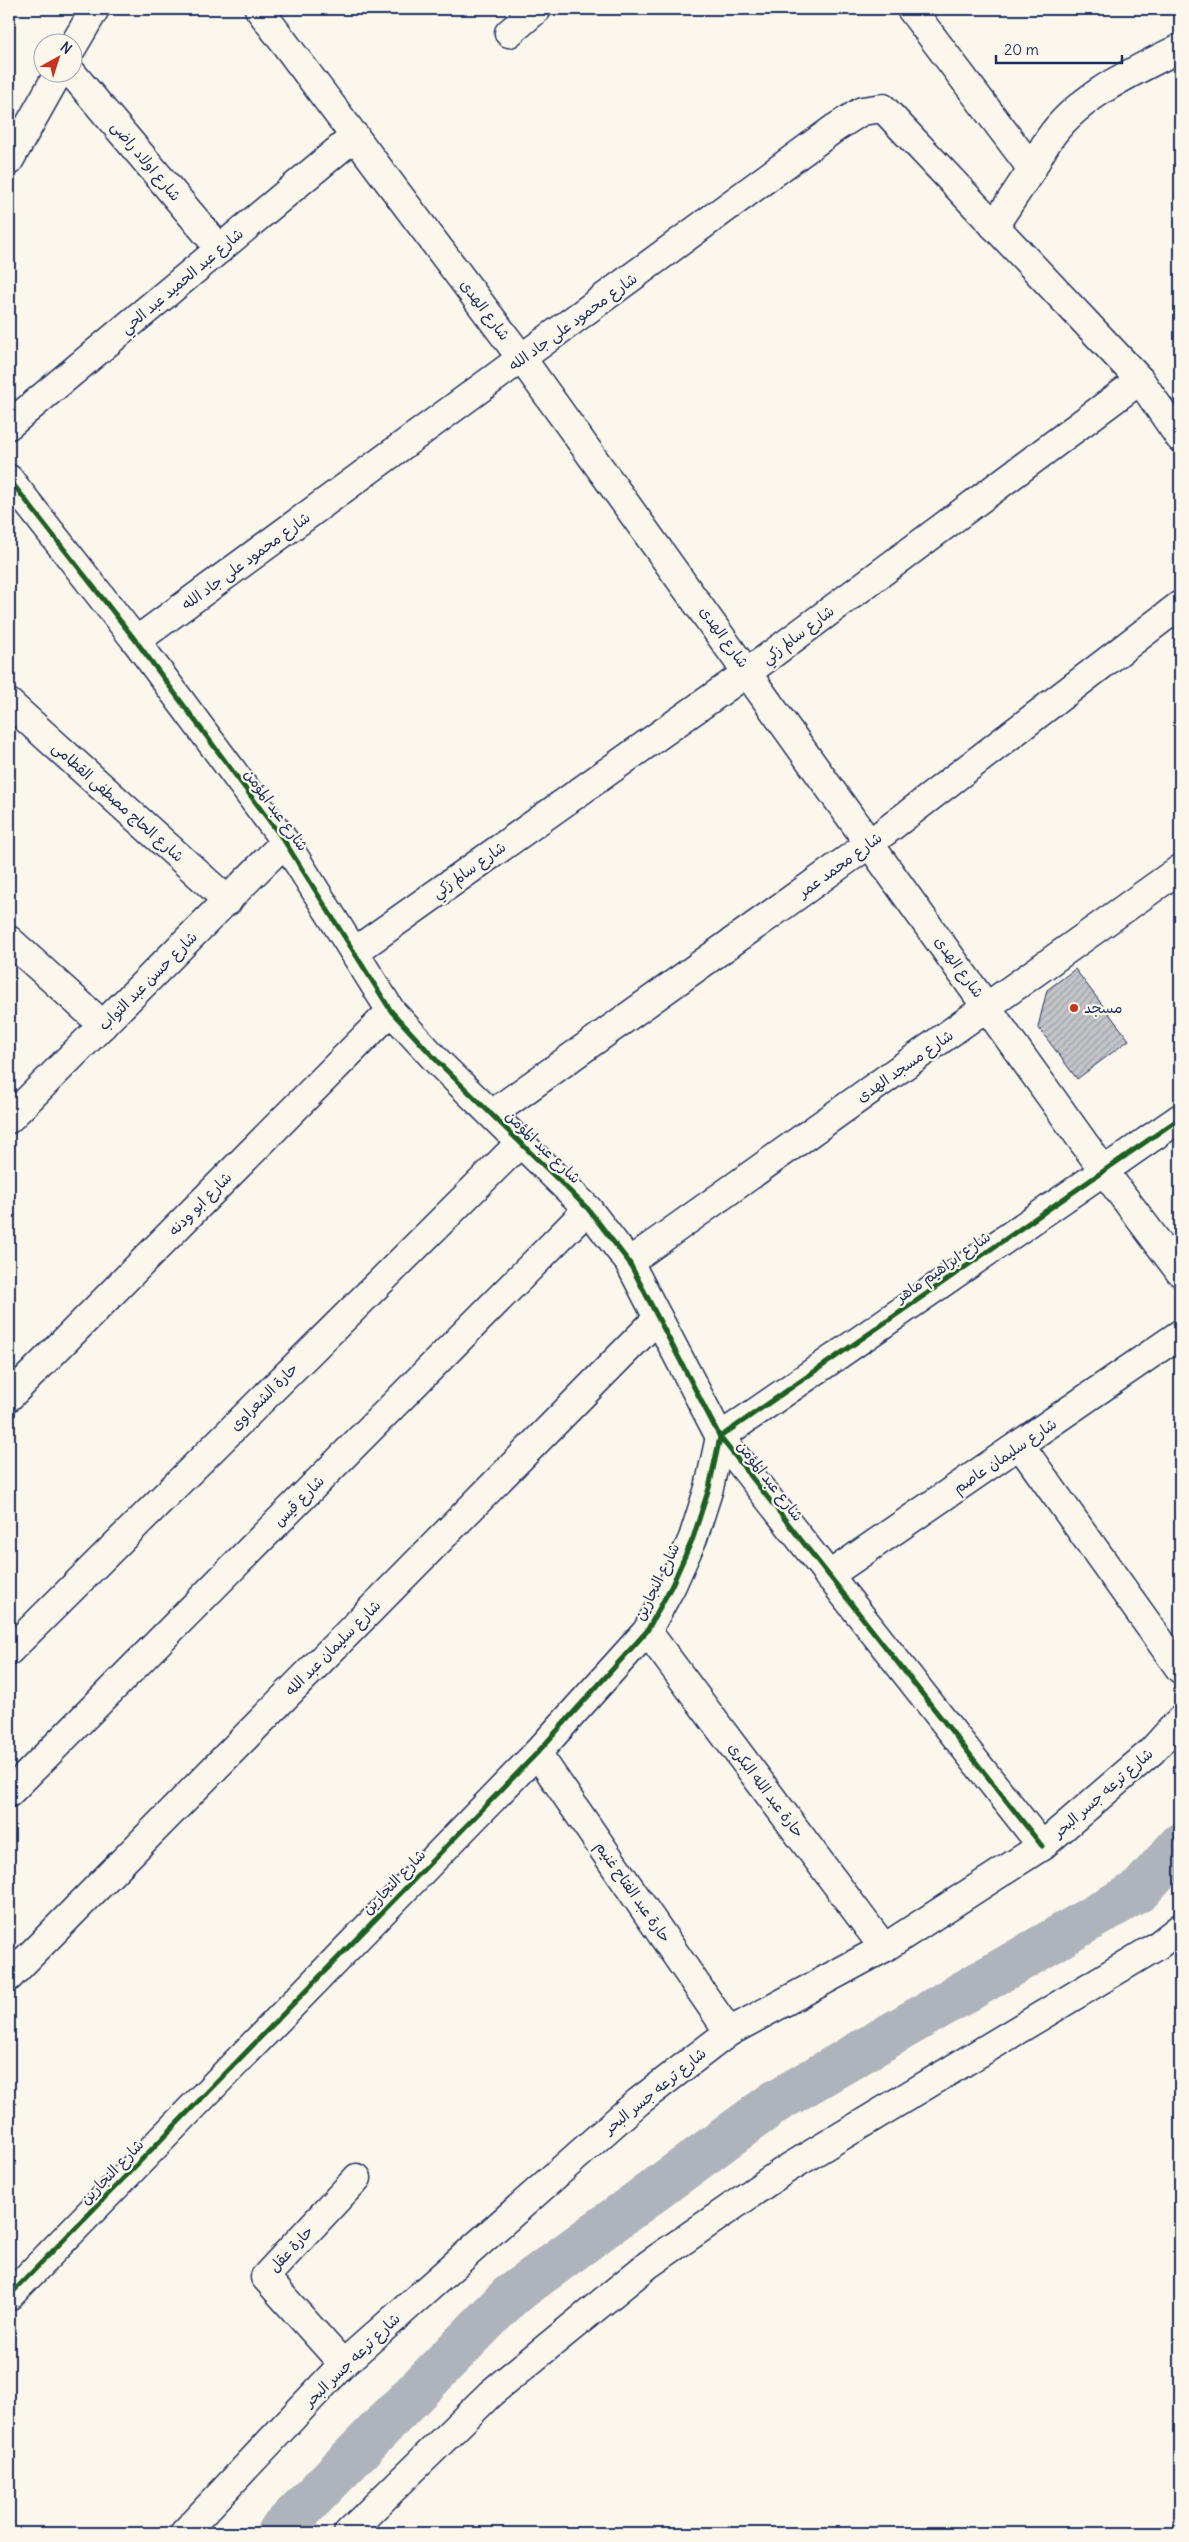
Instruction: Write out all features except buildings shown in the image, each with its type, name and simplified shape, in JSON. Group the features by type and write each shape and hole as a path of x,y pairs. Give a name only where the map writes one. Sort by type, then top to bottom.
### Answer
{"street":[{"path":"81,32 95,9"},
{"name":"شارع الهدى","path":"259,9 522,359 748,672 869,844 988,1006 1104,1171 1180,1272"},
{"path":"509,33 537,9"},
{"path":"911,9 1032,169"},
{"path":"1180,48 1119,80 1081,106 1050,138 994,226 1140,380 1180,438"},
{"path":"9,161 53,82"},
{"name":"شارع اولاد راضى","path":"80,82 220,249"},
{"name":"شارع محمود على جاد الله","path":"136,641 834,128 862,111 883,108 994,226"},
{"name":"شارع عبد الحميد عبد الحي","path":"9,425 355,136"},
{"name":"شارع سالم زكي","path":"354,952 748,672 1140,380"},
{"name":"شارع عبد المؤمن","path":"9,479 136,641 285,842 391,1012 588,1209 629,1262 720,1437 1042,1846"},
{"name":"شارع محمد عمر","path":"492,1114 869,844 1180,605"},
{"name":"شارع الحاج مصطفى القطامى","path":"9,704 228,901"},
{"name":"شارع حسن عبد التواب","path":"9,1118 285,842"},
{"name":"شارع مسجد الهدى","path":"629,1262 1180,869"},
{"path":"9,940 103,1025"},
{"name":"شارع ابو ودنه","path":"9,1397 391,1012"},
{"name":"شارع ابراهيم ماهر","path":"720,1437 1180,1118"},
{"name":"حارة الشعراوى","path":"9,1652 520,1143"},
{"name":"شارع قيس","path":"9,1793 588,1209"},
{"name":"شارع سليمان عبد الله","path":"9,1977 658,1318"},
{"name":"شارع سليمان عاصم","path":"828,1576 1180,1334"},
{"name":"شارع النجارين","path":"9,2296 537,1753 647,1631 672,1586 693,1538 709,1488 720,1437"},
{"path":"1020,1445 1180,1669"},
{"name":"حارة عبد الله البكرى","path":"647,1631 884,1948"},
{"name":"شارع ترعه جسر البحر","path":"184,2533 343,2364 638,2102 729,2032 884,1948 1042,1846 1152,1752 1180,1720"},
{"name":"حارة عبد الفتاح غنيم","path":"537,1753 729,2032"},
{"path":"348,2533 491,2393 649,2264 785,2170 1157,1946 1180,1928"},
{"name":"حارة عقل","path":"343,2364 265,2277 356,2178"}],"waterway":[{"path":"278,2533 510,2296 775,2102 1140,1890 1180,1845"}],"cycle path":[{"path":"9,479 136,641 285,842 391,1011 439,1063 588,1209 629,1262 720,1437 1042,1846"},
{"path":"9,2296 537,1753 647,1631 672,1585 693,1538 709,1488 720,1437 1180,1118"}],"place":[{"name":"مسجد","path":"1074,1008"}]}
